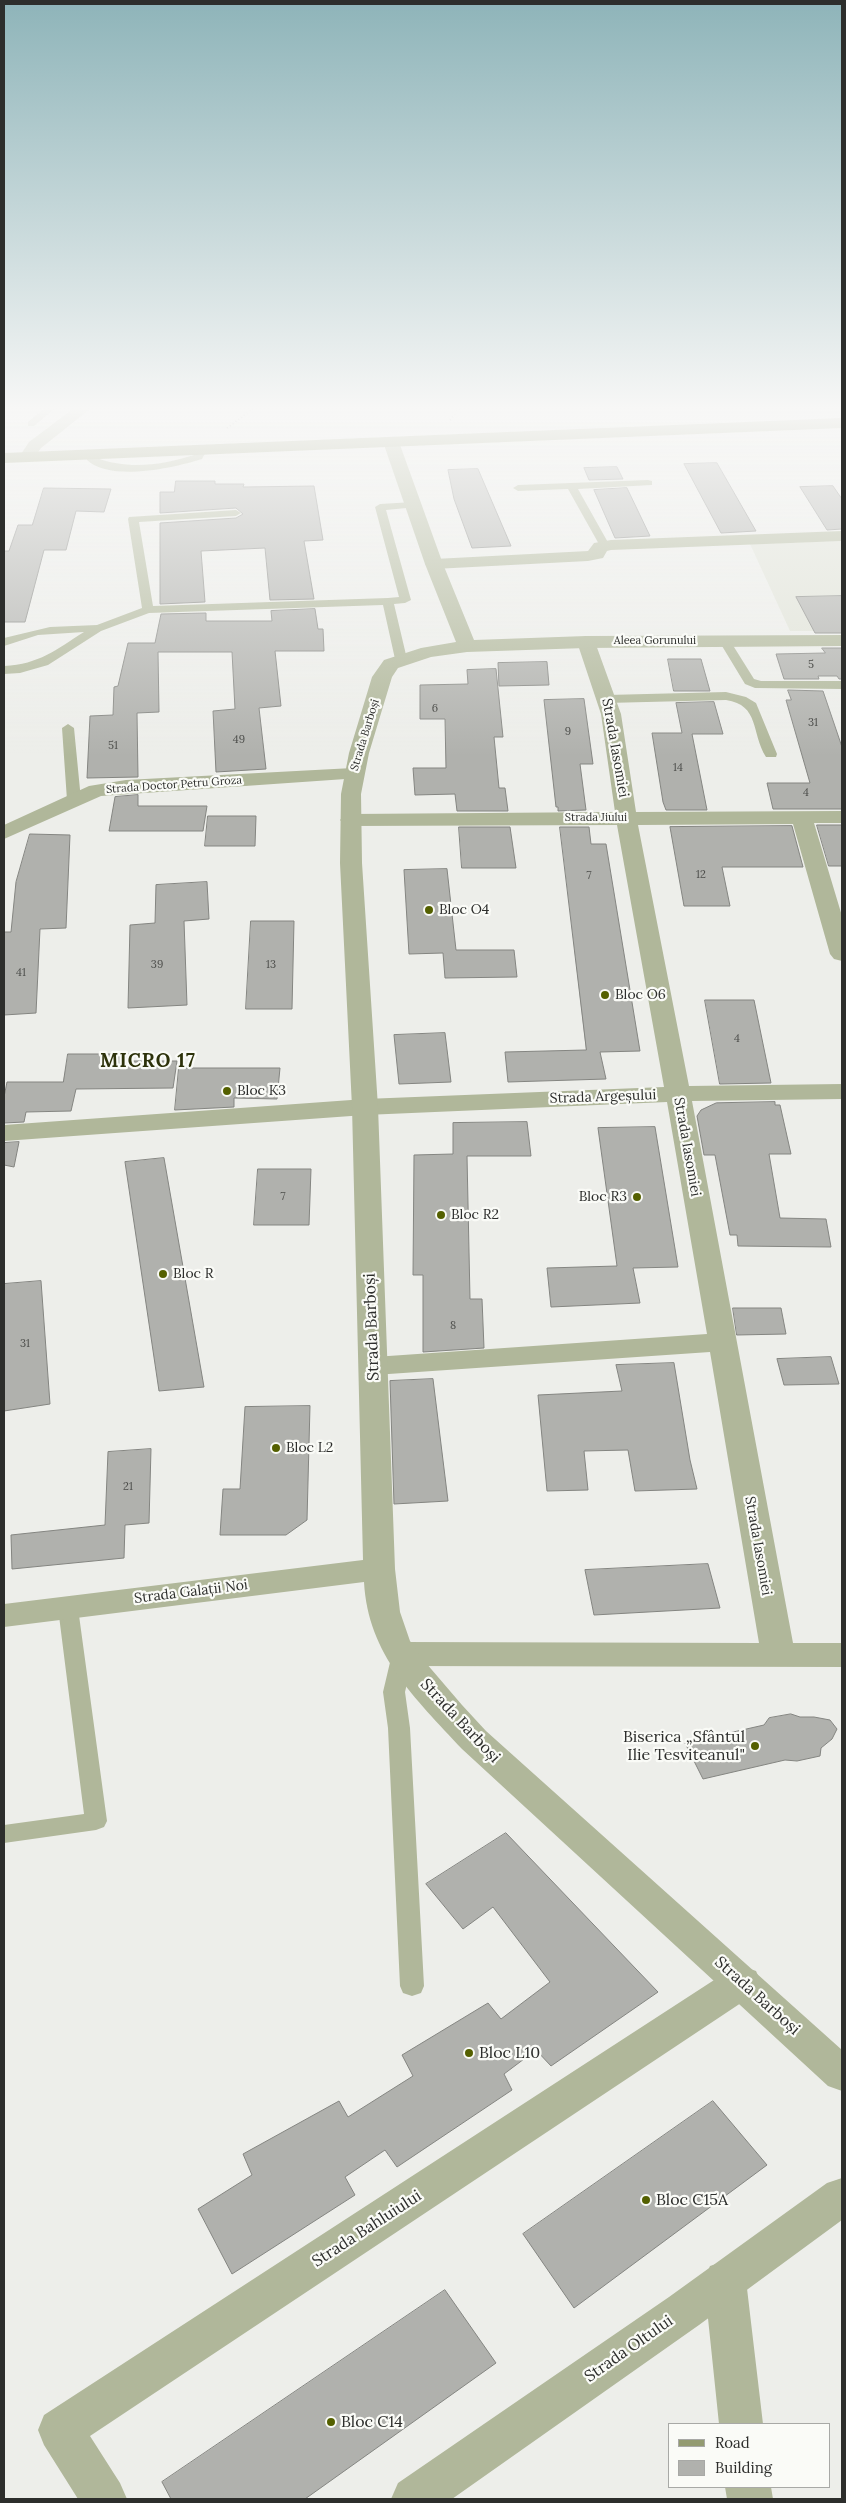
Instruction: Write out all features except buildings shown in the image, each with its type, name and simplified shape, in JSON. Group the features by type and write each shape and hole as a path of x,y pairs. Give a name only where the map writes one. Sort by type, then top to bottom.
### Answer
{"street":[{"path":"419,522 434,564 468,646"},
{"path":"434,564 588,556 594,555 600,547 604,546 842,536"},
{"name":"Aleea Gorunului","path":"468,646 586,642 842,640"},
{"name":"Strada Iasomiei","path":"586,642 607,699 626,818 678,1094 720,1342 778,1654"},
{"name":"Strada Barboși","path":"468,646 428,652 401,659 391,664 382,677 353,774 351,820 365,1107 379,1569 381,1598 388,1626 404,1654 428,1689 474,1740 842,2074"},
{"name":"Strada Doctor Petru Groza","path":"4,833 96,790 126,786 353,774"},
{"name":"Strada Jiului","path":"351,820 842,817"},
{"path":"802,818 842,954"},
{"name":"Strada Argeșului","path":"365,1107 678,1094 842,1091"},
{"path":"4,1134 365,1107"},
{"path":"374,1366 720,1342"},
{"name":"Strada Galații Noi","path":"4,1616 379,1569"},
{"path":"404,1654 842,1655"},
{"name":"Strada Bahluiului","path":"104,2499 60,2430 742,1982"},
{"name":"Strada Oltului","path":"422,2497 842,2196"},
{"path":"725,2280 742,2423"}],"lane":[{"path":"133,522 148,610"},
{"path":"4,670 21,670 45,664 100,628 148,610 405,600 384,522"},
{"path":"591,522 604,546"},
{"path":"388,601 401,659"},
{"path":"4,642 38,632 64,628 100,628"},
{"path":"724,641 750,681 759,685 842,685"},
{"path":"607,699 726,696 741,698 751,703 771,754"},
{"path":"68,728 74,800"},
{"path":"4,1834 96,1821 68,1608"},
{"path":"404,1654 394,1692 399,1728 412,1986"}],"shaded area":[{"path":"842,541 842,631 790,631 750,544"}],"place":[{"name":"Bloc O4","path":"429,910"},
{"name":"Bloc O6","path":"605,995"},
{"name":"Bloc K3","path":"227,1091"},
{"name":"Bloc R3","path":"637,1197"},
{"name":"Bloc R2","path":"441,1215"},
{"name":"Bloc R","path":"163,1274"},
{"name":"Bloc L2","path":"276,1448"},
{"name":"Biserica „Sfântul Ilie Tesviteanul\"","path":"755,1746"},
{"name":"Bloc L10","path":"469,2053"},
{"name":"Bloc C15A","path":"646,2200"},
{"name":"Bloc C14","path":"331,2422"}],"district":[{"name":"MICRO 17","path":"148,1062"}]}
